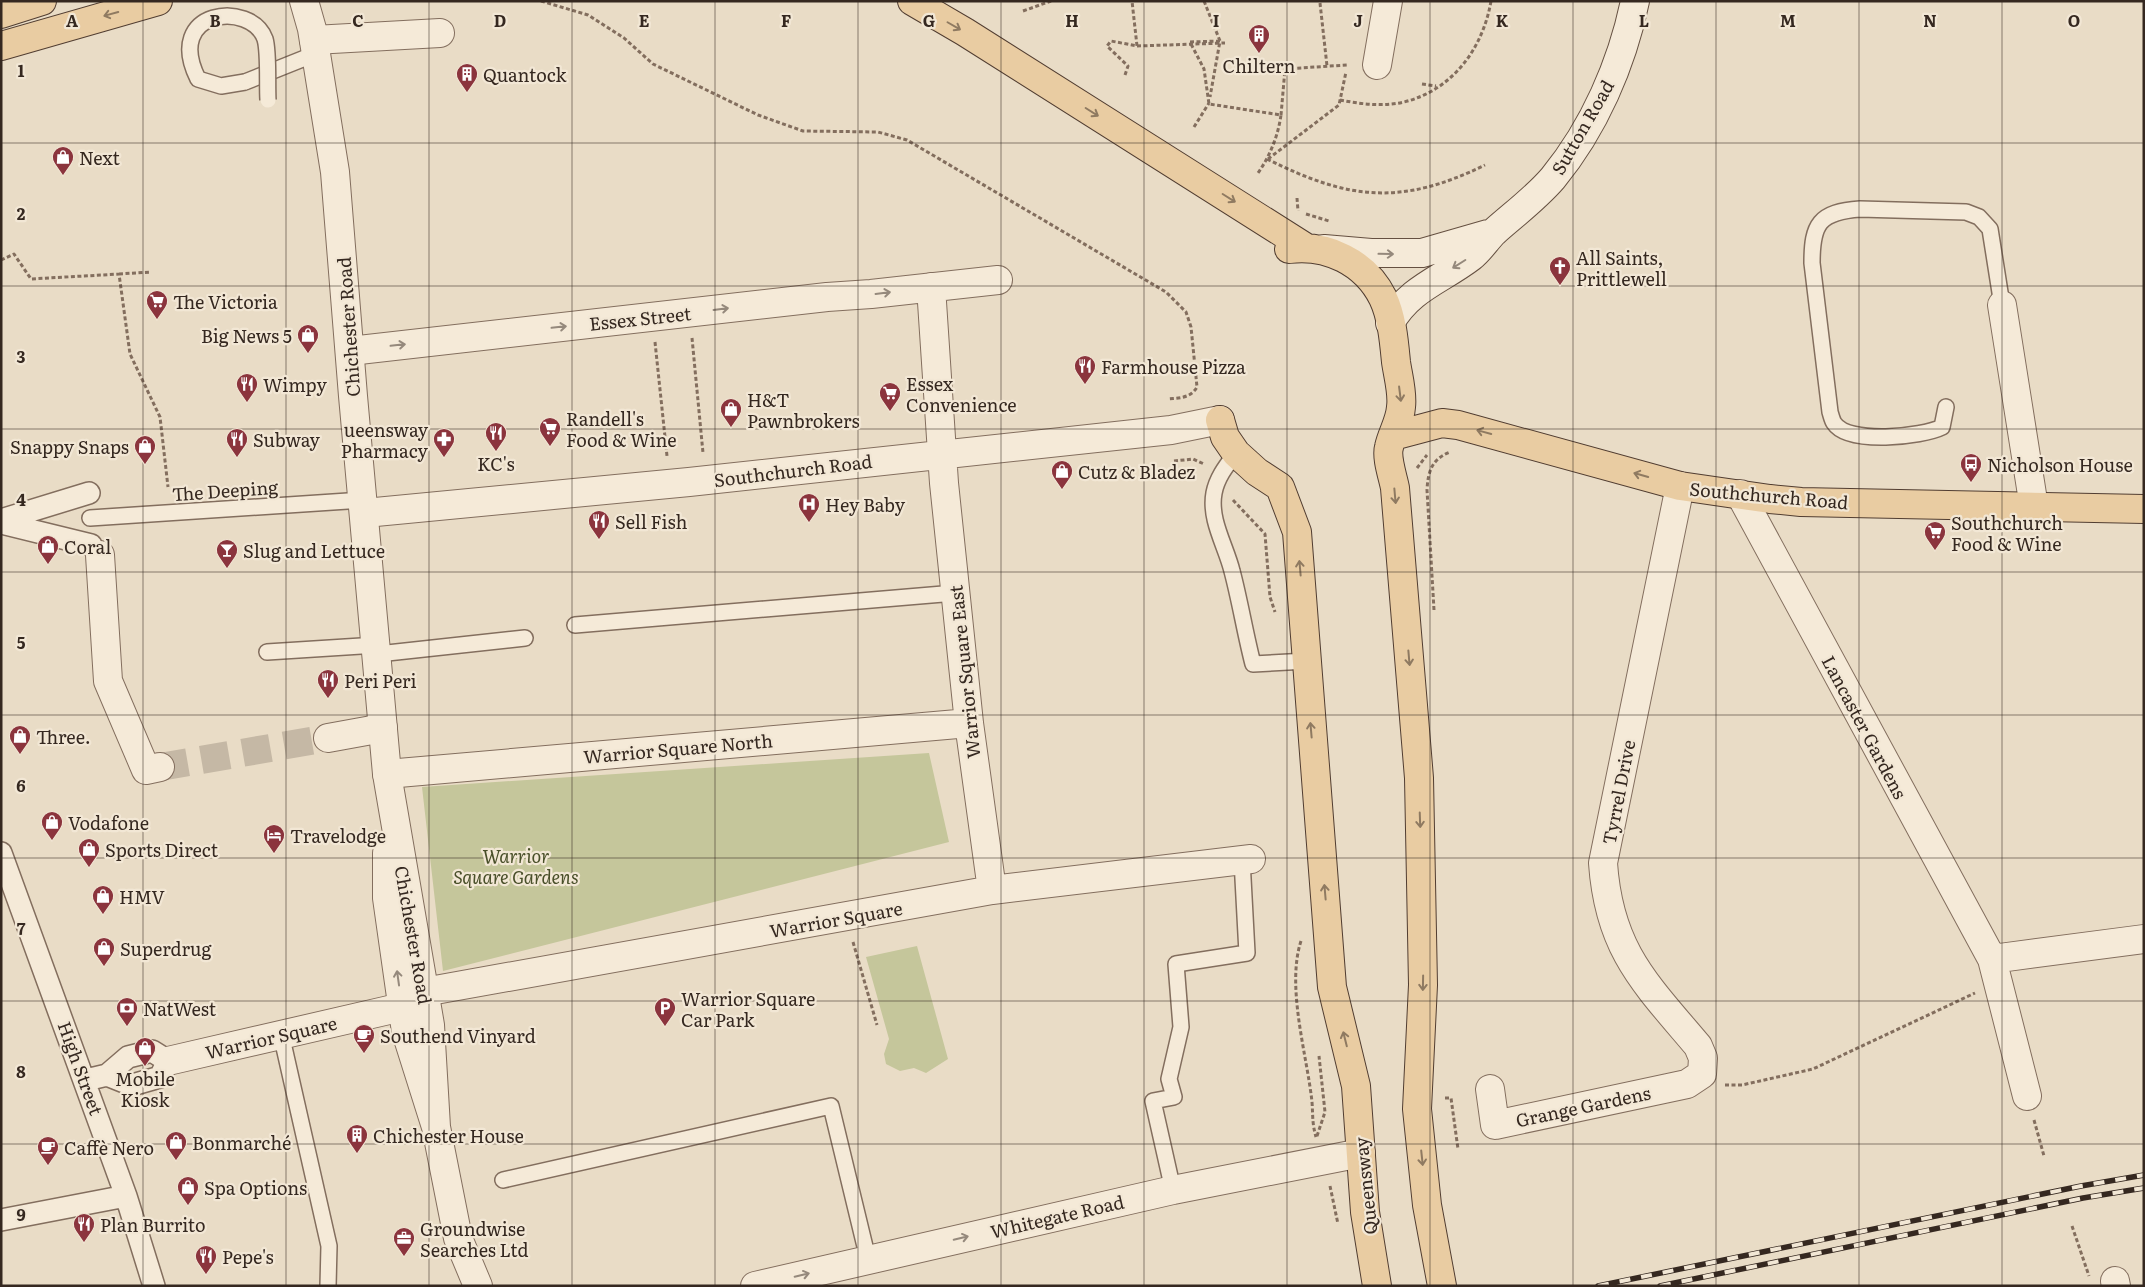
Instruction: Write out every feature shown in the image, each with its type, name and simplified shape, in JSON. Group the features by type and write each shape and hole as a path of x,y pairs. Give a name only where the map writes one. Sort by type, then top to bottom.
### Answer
{"main road":[{"path":"1,14 42,1"},
{"path":"1,46 158,1"},
{"path":"912,1 974,37 1305,248 1353,262 1372,280 1384,299 1390,323 1402,405 1390,442 1419,778 1423,985 1417,1109 1427,1205 1442,1286"},
{"path":"1220,420 1225,437 1236,453"},
{"name":"Southchurch Road","path":"1390,442 1442,423 1458,425 1680,486 1801,502 2144,509"},
{"name":"Queensway","path":"1236,453 1257,472 1280,487 1297,532 1332,987 1356,1086 1365,1212 1377,1286"}],"street":[{"name":"Chichester Road","path":"304,1 314,47 335,172 384,728 387,774 387,898 413,999 406,1032 436,1127 458,1238 478,1286"},
{"path":"1376,65 1388,1"},
{"name":"Sutton Road","path":"1390,323 1399,307 1428,284 1471,257 1495,231 1527,206 1553,178 1572,151 1602,100 1622,52 1635,1"},
{"path":"314,47 440,32"},
{"name":"Sutton Road","path":"1305,248 1371,253 1422,253 1495,231"},
{"name":"Essex Street","path":"350,351 998,280"},
{"path":"931,287 943,453"},
{"path":"2002,305 2034,507"},
{"name":"Southchurch Road","path":"364,506 689,482 943,453 1171,430 1220,420"},
{"name":"Warrior Square East","path":"943,453 968,723 992,890"},
{"name":"Tyrrel Drive","path":"1680,486 1603,863 1605,890 1613,921 1624,951 1639,976 1698,1046 1703,1058 1702,1074"},
{"path":"1,522 88,493"},
{"name":"Lancaster Gardens","path":"1740,494 1992,959 2026,1096"},
{"path":"1,522 95,550 108,681 146,770 160,767"},
{"name":"Warrior Square North","path":"387,774 968,723"},
{"path":"328,738 384,728"},
{"name":"High Street","path":"1,853 86,1080 126,1196 154,1286"},
{"name":"Warrior Square","path":"86,1080 107,1075 132,1085 160,1077 168,1061 281,1034 413,999 992,890 1246,859"},
{"path":"1992,959 2144,939"},
{"name":"Grange Gardens","path":"1490,1089 1495,1124 1687,1084 1702,1074"},
{"name":"Whitegate Road","path":"755,1286 1173,1190 1361,1153"},
{"path":"1,1220 126,1196"},
{"name":"Chichester Road","path":"456,1286 458,1238"}],"lane":[{"path":"268,100 265,39 258,26 246,18 228,14 209,17 193,30 189,46 190,64 198,79 221,86 245,82 314,47"},
{"path":"1946,407 1942,426 1932,432 1873,437 1858,436 1844,431 1834,424 1830,412 1812,264 1812,239 1816,228 1828,216 1843,210 1966,212 1979,217 1990,229 2002,305"},
{"path":"1236,453 1219,477 1214,494 1215,515 1221,540 1232,570 1253,664 1307,661"},
{"name":"The Deeping","path":"90,518 364,506"},
{"path":"575,625 955,592"},
{"path":"267,652 377,649 525,638"},
{"path":"1173,1190 1153,1101 1174,1097 1169,1079 1181,1027 1176,964 1247,953 1246,859"},
{"path":"281,1034 329,1246 328,1286"},
{"path":"503,1180 831,1106 868,1259"}],"path":[{"path":"541,1 588,15 624,38 653,64 689,83 803,132 878,132 907,140 1166,292 1186,312 1191,327 1196,387 1194,392 1187,396 1168,399"},
{"path":"1023,11 1051,1"},
{"path":"1132,1 1137,46"},
{"path":"1194,127 1209,104 1220,41 1204,1"},
{"path":"1340,100 1369,104 1404,102 1453,76 1468,60 1481,40 1488,19 1491,1"},
{"path":"1320,3 1327,66"},
{"path":"1125,75 1128,66 1107,46 1111,41 1137,46 1225,43"},
{"path":"1209,104 1204,69 1190,42 1220,41"},
{"path":"1258,173 1267,160 1279,128 1285,69 1347,65"},
{"path":"1267,160 1339,105 1346,72"},
{"path":"1422,84 1436,86"},
{"path":"1209,104 1281,115"},
{"path":"1267,160 1299,175 1332,187 1380,193 1419,191 1455,180 1485,165"},
{"path":"1297,198 1297,209 1299,212 1327,221"},
{"path":"1,260 14,254 31,279 151,272"},
{"path":"119,274 130,354 160,417 168,487"},
{"path":"689,313 703,453"},
{"path":"652,317 667,456"},
{"path":"1414,475 1425,457 1434,451"},
{"path":"1434,612 1427,490 1428,474 1437,459 1450,452 1458,451"},
{"path":"1174,461 1193,459 1201,461 1223,480 1230,497 1265,534 1270,597 1276,613"},
{"path":"846,917 877,1025"},
{"path":"1304,931 1295,958 1301,1041 1312,1103 1311,1122 1339,1229"},
{"path":"1702,1074 1719,1083 1742,1086 1813,1069 1963,999"},
{"path":"1322,1127 1325,1112 1323,1084"},
{"path":"2026,1096 2044,1156"},
{"path":"1452,1107 1458,1149"},
{"path":"2072,1226 2091,1282 2115,1283"}],"green space":[{"name":"Warrior Square Gardens","path":"929,753 949,842 443,971 422,787"},
{"path":"917,946 948,1059 926,1073 914,1068 900,1071 886,1064 884,1054 889,1039 866,957"}],"tunnel":[{"path":"160,767 328,738"}],"railway":[{"path":"1598,1286 2081,1186 2144,1175"},
{"path":"1660,1286 2083,1198 2144,1188"}],"place":[{"name":"Chiltern","path":"1259,54"},
{"name":"Quantock","path":"467,93"},
{"name":"Next","path":"63,176"},
{"name":"All Saints, Prittlewell","path":"1560,286"},
{"name":"The Victoria","path":"157,320"},
{"name":"Big News 5","path":"308,354"},
{"name":"Farmhouse Pizza","path":"1085,385"},
{"name":"Wimpy","path":"247,403"},
{"name":"Essex Convenience","path":"890,412"},
{"name":"H&T Pawnbrokers","path":"731,428"},
{"name":"Randell's Food & Wine","path":"550,447"},
{"name":"KC's","path":"496,452"},
{"name":"Subway","path":"237,458"},
{"name":"ueensway Pharmacy","path":"444,458"},
{"name":"Snappy Snaps","path":"145,465"},
{"name":"Nicholson House","path":"1971,483"},
{"name":"Cutz & Bladez","path":"1062,490"},
{"name":"Hey Baby","path":"809,523"},
{"name":"Sell Fish","path":"599,540"},
{"name":"Southchurch Food & Wine","path":"1935,551"},
{"name":"Coral","path":"48,565"},
{"name":"Slug and Lettuce","path":"227,569"},
{"name":"Peri Peri","path":"328,699"},
{"name":"Three.","path":"20,755"},
{"name":"Vodafone","path":"52,841"},
{"name":"Travelodge","path":"274,854"},
{"name":"Sports Direct","path":"89,868"},
{"name":"HMV","path":"103,915"},
{"name":"Superdrug","path":"104,967"},
{"name":"NatWest","path":"127,1027"},
{"name":"Warrior Square Car Park","path":"665,1027"},
{"name":"Southend Vinyard","path":"364,1054"},
{"name":"Mobile Kiosk","path":"145,1067"},
{"name":"Chichester House","path":"357,1154"},
{"name":"Bonmarché","path":"176,1161"},
{"name":"Caffè Nero","path":"48,1166"},
{"name":"Spa Options","path":"188,1206"},
{"name":"Plan Burrito","path":"84,1243"},
{"name":"Groundwise Searches Ltd","path":"404,1257"},
{"name":"Pepe's","path":"206,1275"}]}
